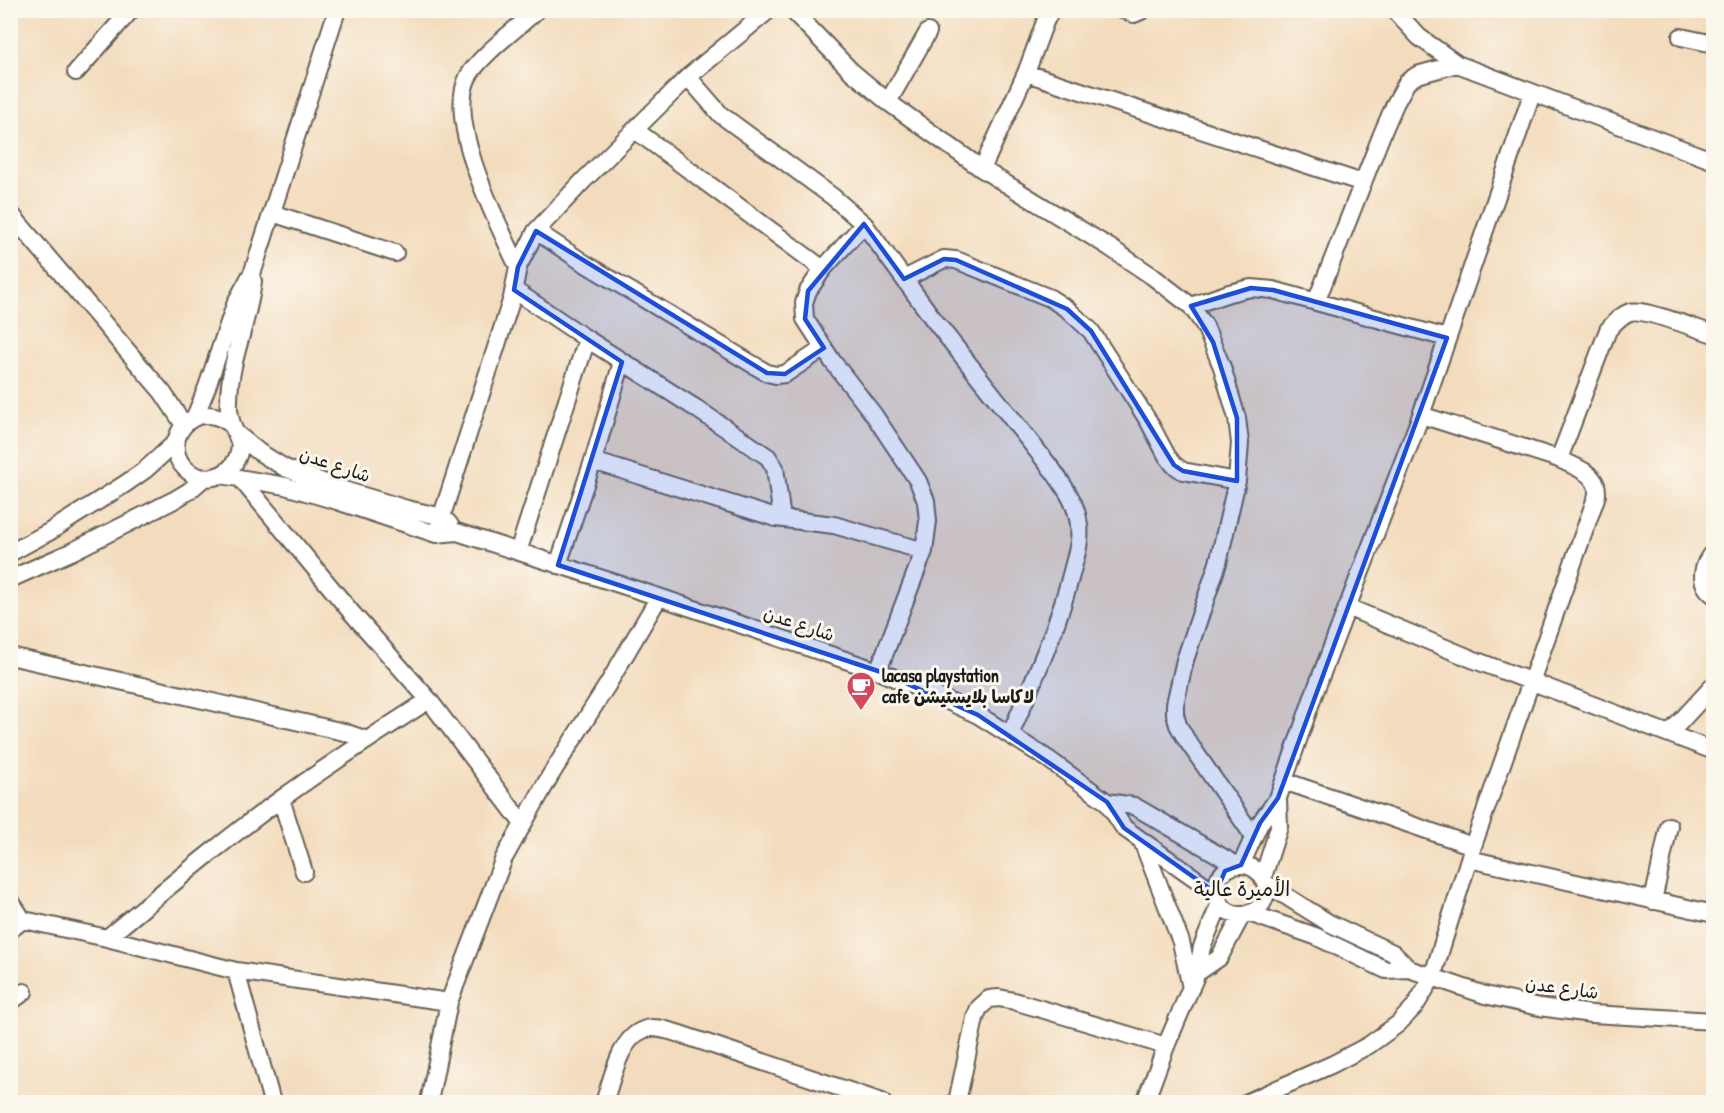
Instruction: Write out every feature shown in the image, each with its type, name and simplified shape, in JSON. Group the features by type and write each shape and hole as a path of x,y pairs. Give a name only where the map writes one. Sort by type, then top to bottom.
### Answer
{"street":[{"path":"76,72 131,10"},
{"path":"10,553 49,532 145,470 176,442 189,421 207,387 236,302 253,271 338,10"},
{"path":"518,267 482,188 463,121 462,98 468,78 477,64 537,10"},
{"path":"436,534 514,290 518,267 536,231 688,77 769,10"},
{"path":"792,10 851,71 888,102 982,169 1152,276 1191,306 1206,326 1222,367 1237,418 1240,442 1237,481 1218,563 1185,660 1174,714 1186,739 1254,837"},
{"path":"982,169 1051,10"},
{"path":"1124,10 1134,14 1143,10"},
{"path":"1394,10 1419,37 1458,64 1713,162"},
{"path":"888,102 928,32"},
{"path":"1681,37 1713,44"},
{"path":"1316,302 1386,124 1407,82 1417,75 1458,64"},
{"path":"1026,72 1363,183"},
{"path":"688,77 721,115 833,197 864,224 1069,494 1080,528 1079,545 1067,592 1050,642 1010,735"},
{"path":"1239,865 1260,823 1278,798 1314,694 1421,415 1532,94"},
{"path":"635,130 823,269"},
{"path":"10,213 162,393 189,421"},
{"path":"272,213 395,253"},
{"path":"864,224 823,269 808,291 804,303 805,320 874,415 918,481 926,501 928,521 924,551 878,671"},
{"path":"536,231 584,263 767,373 785,374 824,348"},
{"path":"904,279 944,259 956,260 1050,298 1067,309 1091,331 1174,465 1183,471 1237,481"},
{"path":"176,442 178,458 182,465 196,476 204,478 221,475 228,471 237,458 239,450 228,402 238,339 253,284 253,271"},
{"path":"1191,306 1251,288 1273,290 1447,338"},
{"path":"514,290 768,457 775,468 782,519"},
{"path":"1558,459 1608,330 1622,316 1633,311 1649,313 1713,334"},
{"path":"518,552 587,339"},
{"path":"558,565 593,461 622,362"},
{"path":"189,421 205,415 214,415 224,419 235,430"},
{"path":"1248,1102 1333,1064 1369,1045 1398,1024 1414,1006 1432,978 1471,853 1597,495 1596,485 1591,478 1580,469 1558,459 1421,415"},
{"name":"شارع عدن","path":"235,430 259,452 285,468 347,491 443,517 457,532"},
{"path":"593,461 753,512 782,519 834,525 924,551"},
{"name":"شارع عدن","path":"221,475 285,486 436,534 457,532 878,671 978,716 1048,759 1107,802 1124,828 1218,898"},
{"path":"10,579 71,552 174,500 204,478"},
{"path":"240,478 351,612 429,700 523,824"},
{"path":"1713,551 1703,571 1703,581 1713,595"},
{"path":"429,1102 449,1002 504,858 550,776 659,597"},
{"path":"1347,607 1437,645 1713,751"},
{"path":"10,656 335,729 367,740"},
{"path":"1669,734 1713,685"},
{"path":"107,938 281,799 429,700"},
{"path":"1284,781 1471,853 1653,902 1713,914"},
{"path":"1218,898 1225,909 1233,914 1245,914 1257,909 1263,902 1266,892 1264,880 1279,827 1278,798"},
{"path":"281,799 304,872"},
{"name":"شارع عدن","path":"1107,802 1134,806 1239,865"},
{"path":"1653,902 1669,826"},
{"path":"1141,840 1194,981"},
{"path":"1145,1102 1194,981 1218,898 1218,881 1225,871 1239,865 1254,868 1264,880"},
{"name":"شارع عدن","path":"1264,880 1329,923 1393,953 1409,969 1485,995 1539,1007 1592,1014 1713,1021"},
{"path":"10,900 15,922 107,938 236,970 449,1002"},
{"path":"1194,981 1219,958 1245,914"},
{"name":"شارع عدن","path":"1245,914 1315,936 1386,970 1409,969"},
{"path":"236,970 272,1102"},
{"path":"957,1102 975,1018 979,1008 988,999 999,998 1014,1001 1166,1046"},
{"path":"604,1102 623,1048 633,1035 644,1029 656,1028 882,1102"}],"highlighted area":[{"path":"864,224 904,279 944,259 956,260 1067,309 1091,331 1174,465 1183,471 1237,481 1237,418 1213,342 1191,306 1251,288 1273,290 1447,338 1278,798 1260,823 1241,865 1225,871 1216,893 1124,828 1107,802 978,715 878,671 558,565 622,362 514,290 518,267 536,231 767,373 785,374 824,348 805,319 808,291"}],"place":[{"name":"lacasa playstation cafe لاكاسا بلايستيشن","path":"861,712"}],"district":[{"name":"الأميرة عالية","path":"1242,889"}]}
